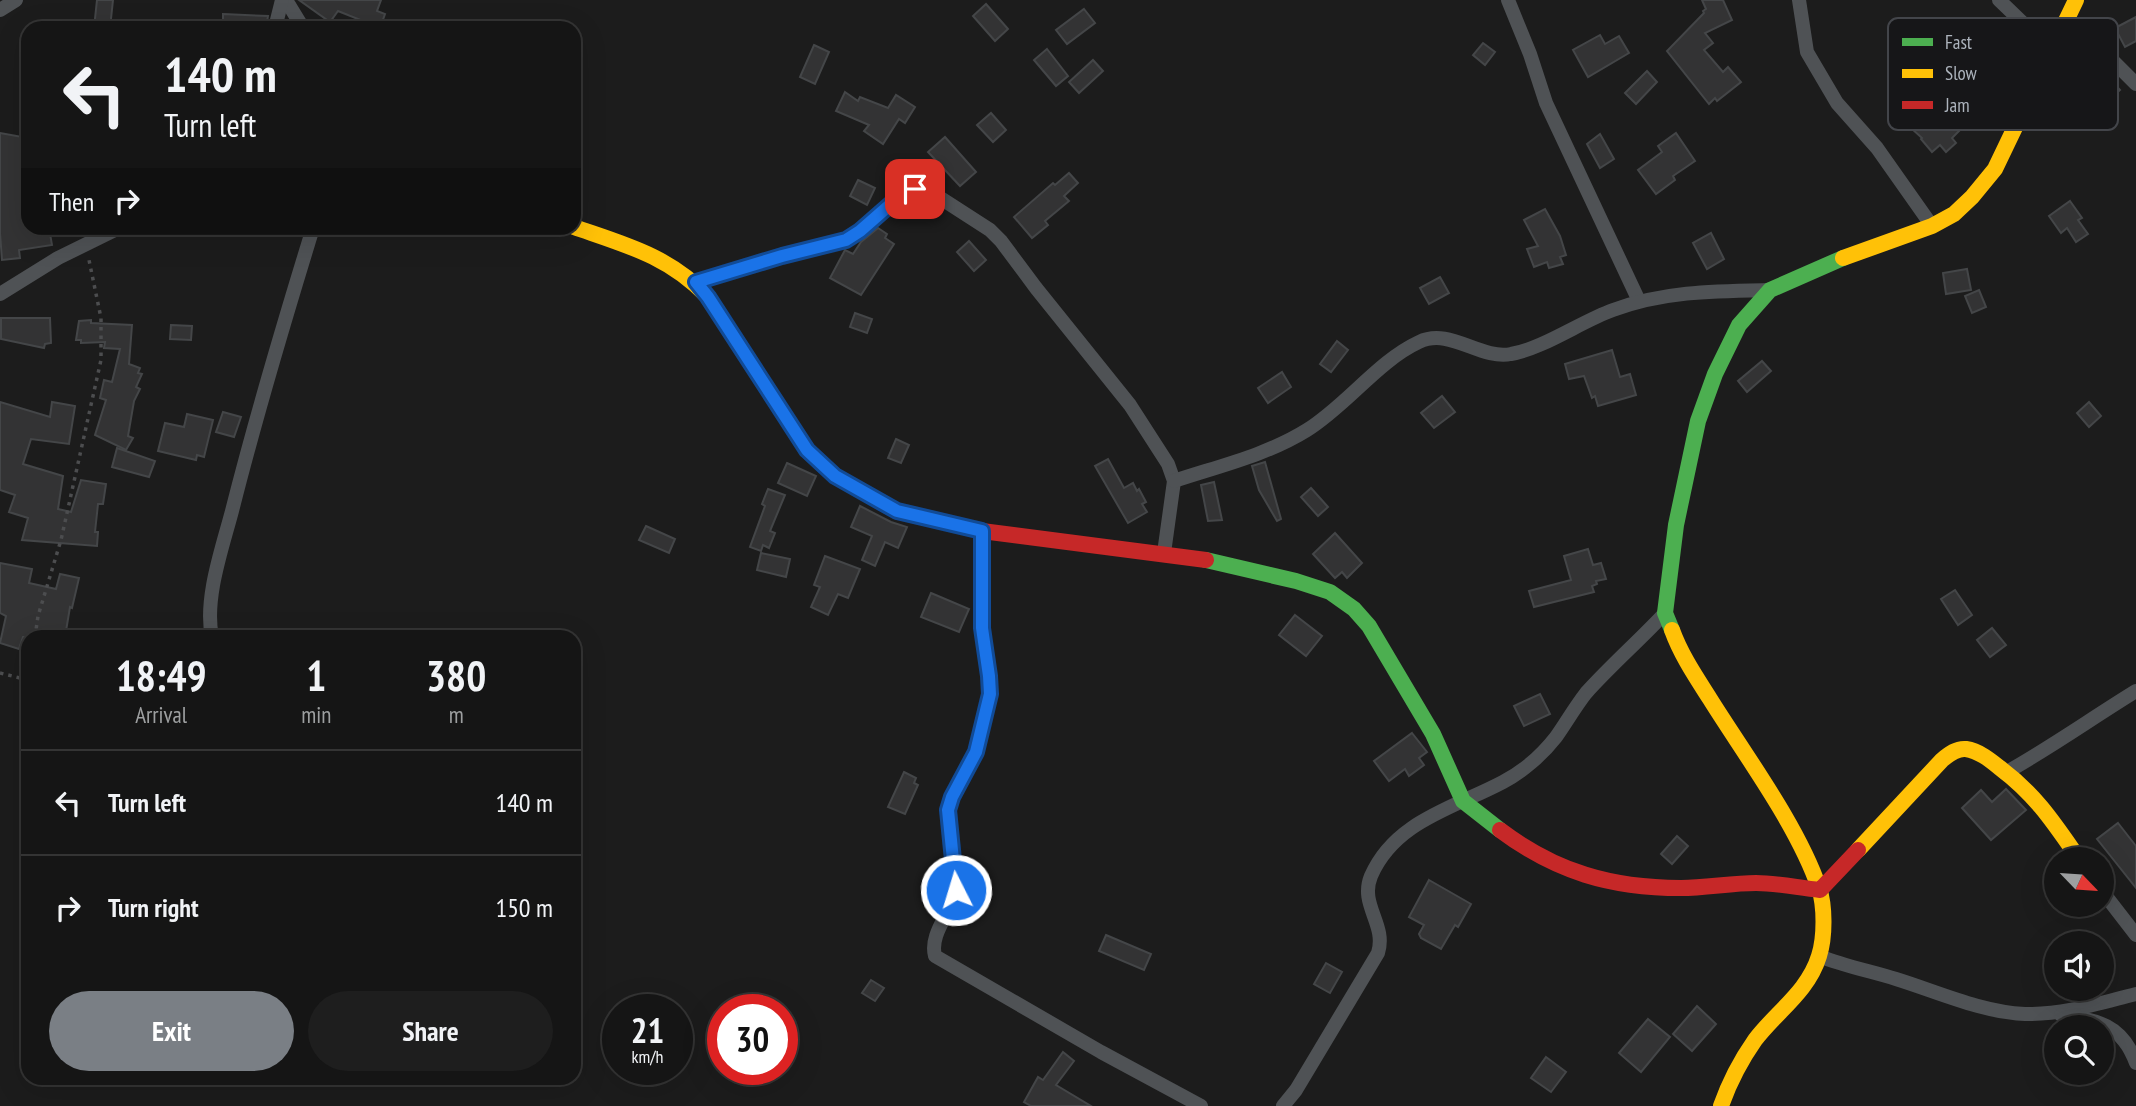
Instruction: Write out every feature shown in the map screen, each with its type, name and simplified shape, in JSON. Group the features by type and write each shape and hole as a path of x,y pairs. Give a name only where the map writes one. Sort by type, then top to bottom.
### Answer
{"street":[{"path":"0,10 16,0"},
{"path":"277,21 284,0"},
{"path":"284,0 298,21"},
{"path":"1508,0 1546,103 1639,301"},
{"path":"1799,0 1807,52 1837,103 1877,148 1932,226"},
{"path":"2000,0 2018,18"},
{"path":"2067,18 2076,0"},
{"path":"2118,67 2136,85"},
{"path":"1174,481 1272,449 1308,430 1418,342 1435,338 1452,340 1490,355 1519,353 1639,301 1703,291 1770,290 1840,259 1932,226 1954,214 1972,197 1995,169 2013,130"},
{"path":"696,282 846,240 900,196 915,189 928,190 990,230 1001,241 1130,405 1168,464 1174,481 1164,553"},
{"path":"581,229 653,255 679,268 696,282 807,450 835,476 897,511 982,531 1164,553 1296,580 1330,593 1354,608 1369,626 1433,734 1464,801 1528,851 1574,872 1628,886 1682,888 1756,883 1820,890"},
{"path":"0,294 58,258 103,235"},
{"path":"211,630 209,621 218,565 248,446 311,235"},
{"path":"1721,1106 1728,1085 1756,1039 1793,1000 1819,956 1823,921 1820,890 1802,850 1678,646 1665,613 1676,526 1698,421 1715,374 1739,325 1770,290"},
{"path":"982,531 982,628 990,694 976,752 948,810 956,890 954,900 934,940 934,956 1201,1106"},
{"path":"1283,1106 1296,1090 1378,953 1382,941 1380,928 1372,914 1367,895 1370,878 1380,859 1399,837 1421,820 1504,782 1539,755 1554,740 1586,694 1665,613"},
{"path":"2005,773 2038,755 2136,691"},
{"path":"1820,890 1942,760 1954,751 1965,749 1974,751 2005,773 2039,802 2071,847"},
{"path":"2114,907 2136,935"},
{"path":"1819,956 1995,1010 2025,1014 2050,1013 2136,994"},
{"path":"2050,1013 2102,1023 2115,1030 2131,1049 2136,1063"}],"path":[{"path":"36,630 61,540 101,360 101,318 86,243"},
{"path":"0,673 21,677"}],"building":[{"path":"97,0 113,0 111,21 95,21"},
{"path":"299,0 381,0 377,11 385,14 382,21 363,21 338,11 329,21"},
{"path":"1702,0 1723,0 1732,20 1705,33 1713,43 1704,50 1723,72 1728,67 1741,82 1709,104 1667,51 1704,13 1706,9"},
{"path":"986,4 1008,29 995,41 973,16"},
{"path":"1084,9 1095,23 1067,44 1056,30"},
{"path":"223,14 268,16 267,21 223,21"},
{"path":"2136,17 2136,41 2125,47 2118,34 2118,26"},
{"path":"1600,35 1605,44 1619,36 1629,53 1588,77 1573,50"},
{"path":"1483,43 1495,52 1485,65 1473,55"},
{"path":"814,45 829,52 815,84 800,77"},
{"path":"1047,49 1068,76 1056,86 1034,60"},
{"path":"1093,60 1103,71 1079,93 1069,82"},
{"path":"1647,71 1657,82 1636,104 1625,93"},
{"path":"845,92 858,101 860,97 888,108 896,95 915,107 905,123 899,119 883,144 864,131 869,125 836,111"},
{"path":"991,113 1006,130 993,142 977,125"},
{"path":"1913,130 1960,130 1952,138 1956,143 1946,152 1940,145 1932,152"},
{"path":"0,133 21,137 21,235 50,235 52,245 19,250 20,258 2,260"},
{"path":"1676,133 1695,161 1673,176 1675,180 1656,194 1638,170 1662,152 1658,146"},
{"path":"1600,134 1614,159 1600,168 1587,144"},
{"path":"945,137 976,172 960,186 928,152"},
{"path":"1069,173 1078,183 1064,196 1069,201 1045,221 1048,225 1032,238 1014,217 1053,183 1055,185"},
{"path":"858,180 875,188 867,205 850,196"},
{"path":"2070,201 2082,218 2078,220 2088,234 2076,242 2067,228 2061,233 2049,216"},
{"path":"1545,209 1560,236 1566,255 1560,257 1563,264 1549,268 1547,262 1534,267 1527,249 1538,246 1524,220"},
{"path":"878,228 887,234 885,238 894,244 861,295 830,278 845,250 853,254 861,242"},
{"path":"1711,233 1724,259 1707,269 1693,243"},
{"path":"969,241 986,260 974,271 957,252"},
{"path":"1967,269 1971,290 1946,294 1943,273"},
{"path":"1440,277 1449,293 1429,304 1420,288"},
{"path":"1979,290 1986,307 1972,313 1965,296"},
{"path":"855,313 872,319 867,333 850,327"},
{"path":"1,318 50,318 51,343 45,344 44,348 1,339"},
{"path":"91,320 91,323 132,325 129,364 140,368 138,373 142,374 136,387 140,389 134,401 128,436 133,438 126,450 95,435 106,400 100,398 104,380 112,382 120,349 104,348 105,342 81,343 81,340 76,340 79,321"},
{"path":"171,325 192,326 191,340 170,339"},
{"path":"1337,341 1348,350 1331,372 1320,364"},
{"path":"1612,350 1620,377 1630,374 1636,395 1598,406 1584,376 1569,379 1565,364"},
{"path":"1762,361 1771,371 1747,392 1738,381"},
{"path":"1282,372 1291,387 1268,403 1258,388"},
{"path":"1442,396 1455,412 1434,428 1421,413"},
{"path":"0,402 50,417 52,402 75,406 69,444 31,439 23,464 63,476 58,509 71,512 81,480 106,484 103,504 98,504 95,532 98,532 97,546 22,540 28,518 9,512 15,495 0,490"},
{"path":"2089,402 2101,416 2089,427 2077,413"},
{"path":"223,412 241,417 234,437 216,432"},
{"path":"187,414 213,420 204,457 197,455 196,460 158,451 165,423 184,427"},
{"path":"896,439 909,445 901,463 888,458"},
{"path":"117,448 155,461 149,477 112,467"},
{"path":"1108,459 1124,488 1133,483 1146,502 1142,504 1147,512 1128,523 1095,466"},
{"path":"1265,462 1281,519 1277,521 1259,490 1252,466"},
{"path":"787,463 816,476 807,496 778,483"},
{"path":"1214,482 1222,520 1208,521 1201,485"},
{"path":"1311,488 1328,507 1318,516 1301,497"},
{"path":"768,489 785,495 770,531 775,533 769,548 763,545 761,551 750,547 765,506 762,504"},
{"path":"860,506 907,527 898,548 885,542 875,566 862,560 872,536 851,527"},
{"path":"646,526 675,539 669,553 639,540"},
{"path":"1335,533 1362,563 1347,578 1342,572 1335,578 1313,554"},
{"path":"1588,549 1593,565 1601,563 1606,579 1596,581 1597,584 1592,586 1594,592 1534,607 1529,591 1571,580 1564,556"},
{"path":"761,553 790,559 786,577 757,570"},
{"path":"825,556 860,569 848,598 838,594 828,615 811,607 820,587 814,585"},
{"path":"0,563 32,569 29,583 56,589 60,574 79,578 66,630 21,630 19,649 0,643 6,616 0,613"},
{"path":"1955,590 1972,615 1958,625 1941,599"},
{"path":"931,593 969,609 959,632 921,617"},
{"path":"1295,615 1322,636 1306,656 1279,635"},
{"path":"1992,628 2006,645 1990,657 1977,640"},
{"path":"1540,694 1550,714 1524,726 1514,706"},
{"path":"1412,733 1427,752 1419,758 1424,765 1409,776 1405,769 1389,781 1374,761"},
{"path":"904,772 916,778 914,783 918,785 905,814 888,807"},
{"path":"2006,789 2026,810 1991,840 1962,808 1981,790 1992,802"},
{"path":"2118,823 2136,846 2136,888 2114,860 2114,847 2103,847 2097,839"},
{"path":"1677,836 1688,846 1672,864 1661,854"},
{"path":"1429,880 1471,904 1441,949 1421,938 1419,934 1424,925 1409,917"},
{"path":"1106,935 1151,954 1144,970 1099,951"},
{"path":"1326,963 1342,972 1330,993 1314,984"},
{"path":"871,980 884,988 875,1001 862,993"},
{"path":"1697,1006 1716,1024 1692,1051 1673,1034"},
{"path":"1648,1019 1670,1037 1641,1072 1619,1053"},
{"path":"1063,1052 1074,1061 1056,1085 1091,1106 1031,1106 1024,1102 1038,1077 1043,1080"},
{"path":"1546,1057 1566,1072 1551,1092 1531,1078"}],"traffic: fast":[{"path":"1672,630 1665,613 1676,525 1698,421 1715,374 1739,325 1770,290 1843,258"},
{"path":"1206,560 1296,581 1330,592 1354,609 1369,626 1433,734 1463,801 1500,830"}],"traffic: slow":[{"path":"2067,18 2076,0"},
{"path":"1843,258 1932,226 1954,214 1995,169 2014,130"},
{"path":"581,229 646,253 693,283 708,297 807,450 835,476 897,511 918,516"},
{"path":"1672,630 1694,674 1770,791 1798,840 1819,888 1824,922 1819,956 1814,969 1799,991 1755,1040 1736,1072 1721,1106"},
{"path":"1858,850 1942,760 1956,750 1963,749 1988,759 2013,778 2034,799 2071,847"}],"traffic: jam":[{"path":"918,516 982,531 1206,560"},
{"path":"1500,830 1521,845 1563,867 1608,881 1655,887 1690,888 1756,883 1820,890 1858,850"}],"route":[{"path":"915,189 900,196 846,240 696,282 807,450 835,476 897,511 982,531 982,628 990,694 976,752 948,810 956,890"}]}
